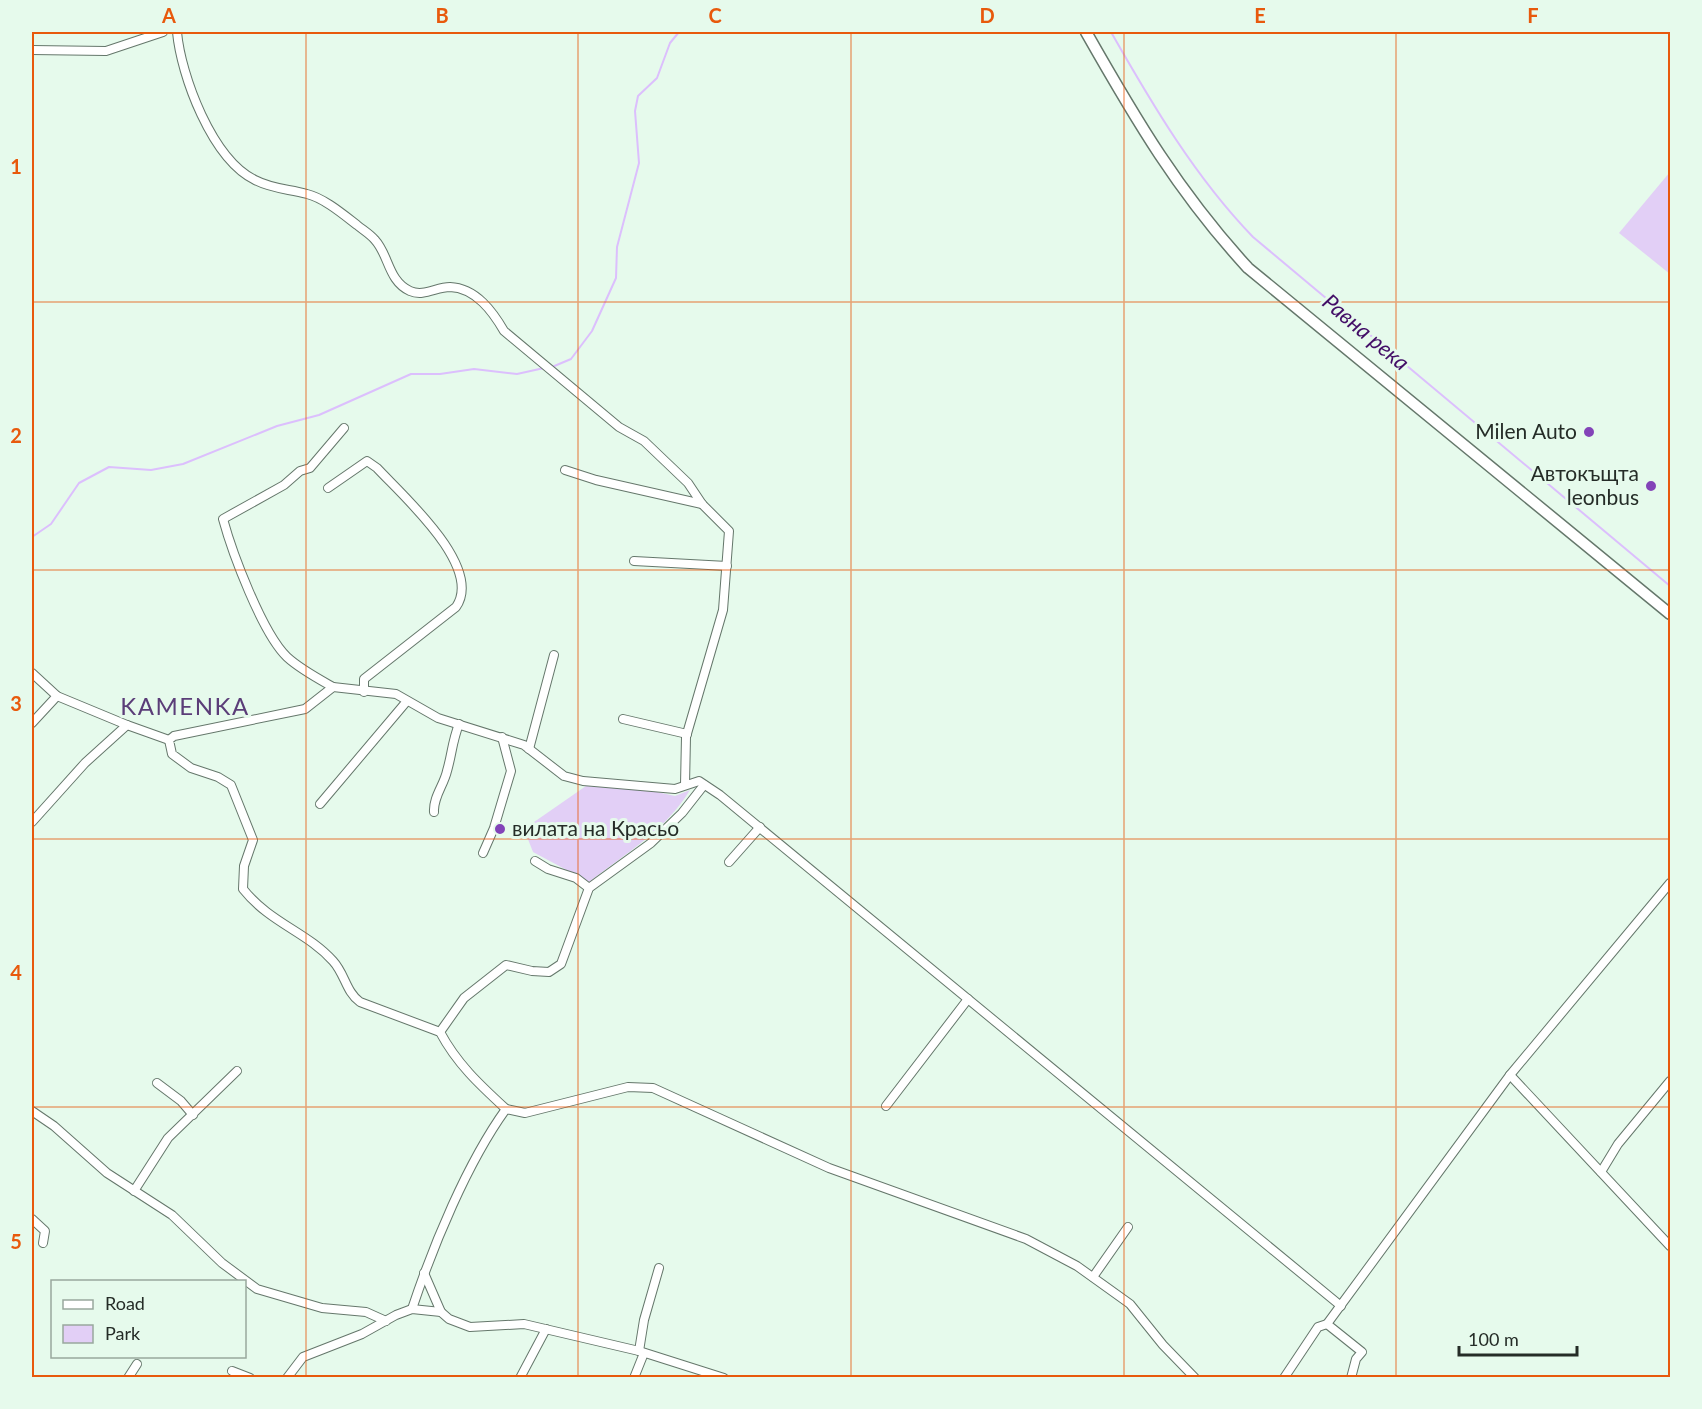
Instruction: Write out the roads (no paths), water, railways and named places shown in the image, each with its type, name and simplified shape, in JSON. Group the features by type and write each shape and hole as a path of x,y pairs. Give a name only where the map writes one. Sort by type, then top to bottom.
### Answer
{"main road":[{"path":"1086,32 1161,160 1210,227 1248,268 1671,614"},
{"path":"1617,572 1671,623"}],"street":[{"path":"32,50 106,51 163,32"},
{"path":"177,32 179,55 192,99 225,154 252,179 278,189 309,194 345,216 376,240 389,271 408,290 419,294 451,287 478,298 493,313 504,331 619,427 644,441 688,483 702,504 729,531 723,610 687,734 685,785"},
{"path":"344,428 310,468 300,471 284,485 223,519 233,555 275,640 285,655 333,687 396,694 438,718 502,737 529,749 564,776 583,781 675,789 699,781 760,827 1341,1306"},
{"path":"328,488 367,461 442,538 452,552 462,589 456,607 364,679 364,692"},
{"path":"565,470 596,480 702,504"},
{"path":"634,561 727,566"},
{"path":"529,749 554,655"},
{"path":"32,673 57,696 169,740 305,709 333,687"},
{"path":"32,723 57,696"},
{"path":"320,804 408,701"},
{"path":"623,719 687,734"},
{"path":"434,812 434,805 447,771 450,748 459,724"},
{"path":"32,822 85,763 127,725"},
{"path":"483,853 494,828 511,771 502,737"},
{"path":"169,740 172,754 191,768 231,784 253,840 244,866 243,889 253,902 333,961 351,996 360,1002 440,1032 450,1051 469,1076 506,1109 525,1113 628,1087 653,1088 829,1168 1026,1239 1077,1266 1130,1305 1163,1345 1195,1377"},
{"path":"440,1032 464,998 506,965 549,972 561,964 589,888 651,843 682,813 704,785"},
{"path":"729,862 760,827"},
{"path":"535,861 548,869 576,878 589,888"},
{"path":"1284,1377 1318,1327 1327,1324 1341,1306 1510,1075 1671,883"},
{"path":"886,1106 968,999"},
{"path":"134,1191 168,1138 237,1071"},
{"path":"1510,1075 1671,1246"},
{"path":"1601,1172 1618,1144 1671,1081"},
{"path":"157,1083 181,1101 193,1115"},
{"path":"412,1309 424,1273 462,1188 493,1127 506,1109"},
{"path":"33,1114 107,1173 172,1215 222,1263 245,1280"},
{"path":"32,1219 45,1231 43,1243"},
{"path":"1093,1278 1128,1227"},
{"path":"633,1377 642,1352 644,1320 659,1268"},
{"path":"424,1273 441,1312 449,1319 470,1327 524,1324 642,1352 724,1377"},
{"path":"246,1281 257,1289 322,1308 366,1312 386,1321"},
{"path":"287,1377 303,1357 362,1334 412,1309 441,1312"},
{"path":"1327,1324 1362,1352 1356,1359 1351,1377"},
{"path":"520,1377 546,1329"},
{"path":"128,1377 137,1364"},
{"path":"232,1371 250,1377"}],"waterway":[{"path":"552,367 571,359 592,331 616,278 617,247 639,163 635,111 638,96 657,78 670,43 679,32"},
{"name":"Равна река","path":"1111,32 1142,86 1193,165 1253,237 1670,586"},
{"path":"32,537 51,524 79,483 109,467 151,470 183,464 277,426 319,415 411,374 440,374 474,369 517,374 544,368"}],"place":[{"name":"Milen Auto","path":"1589,432"},
{"name":"Автокъщта leonbus","path":"1651,486"},
{"name":"вилата на Красьо","path":"500,829"}],"district":[{"name":"KAMENKA","path":"185,707"}]}
